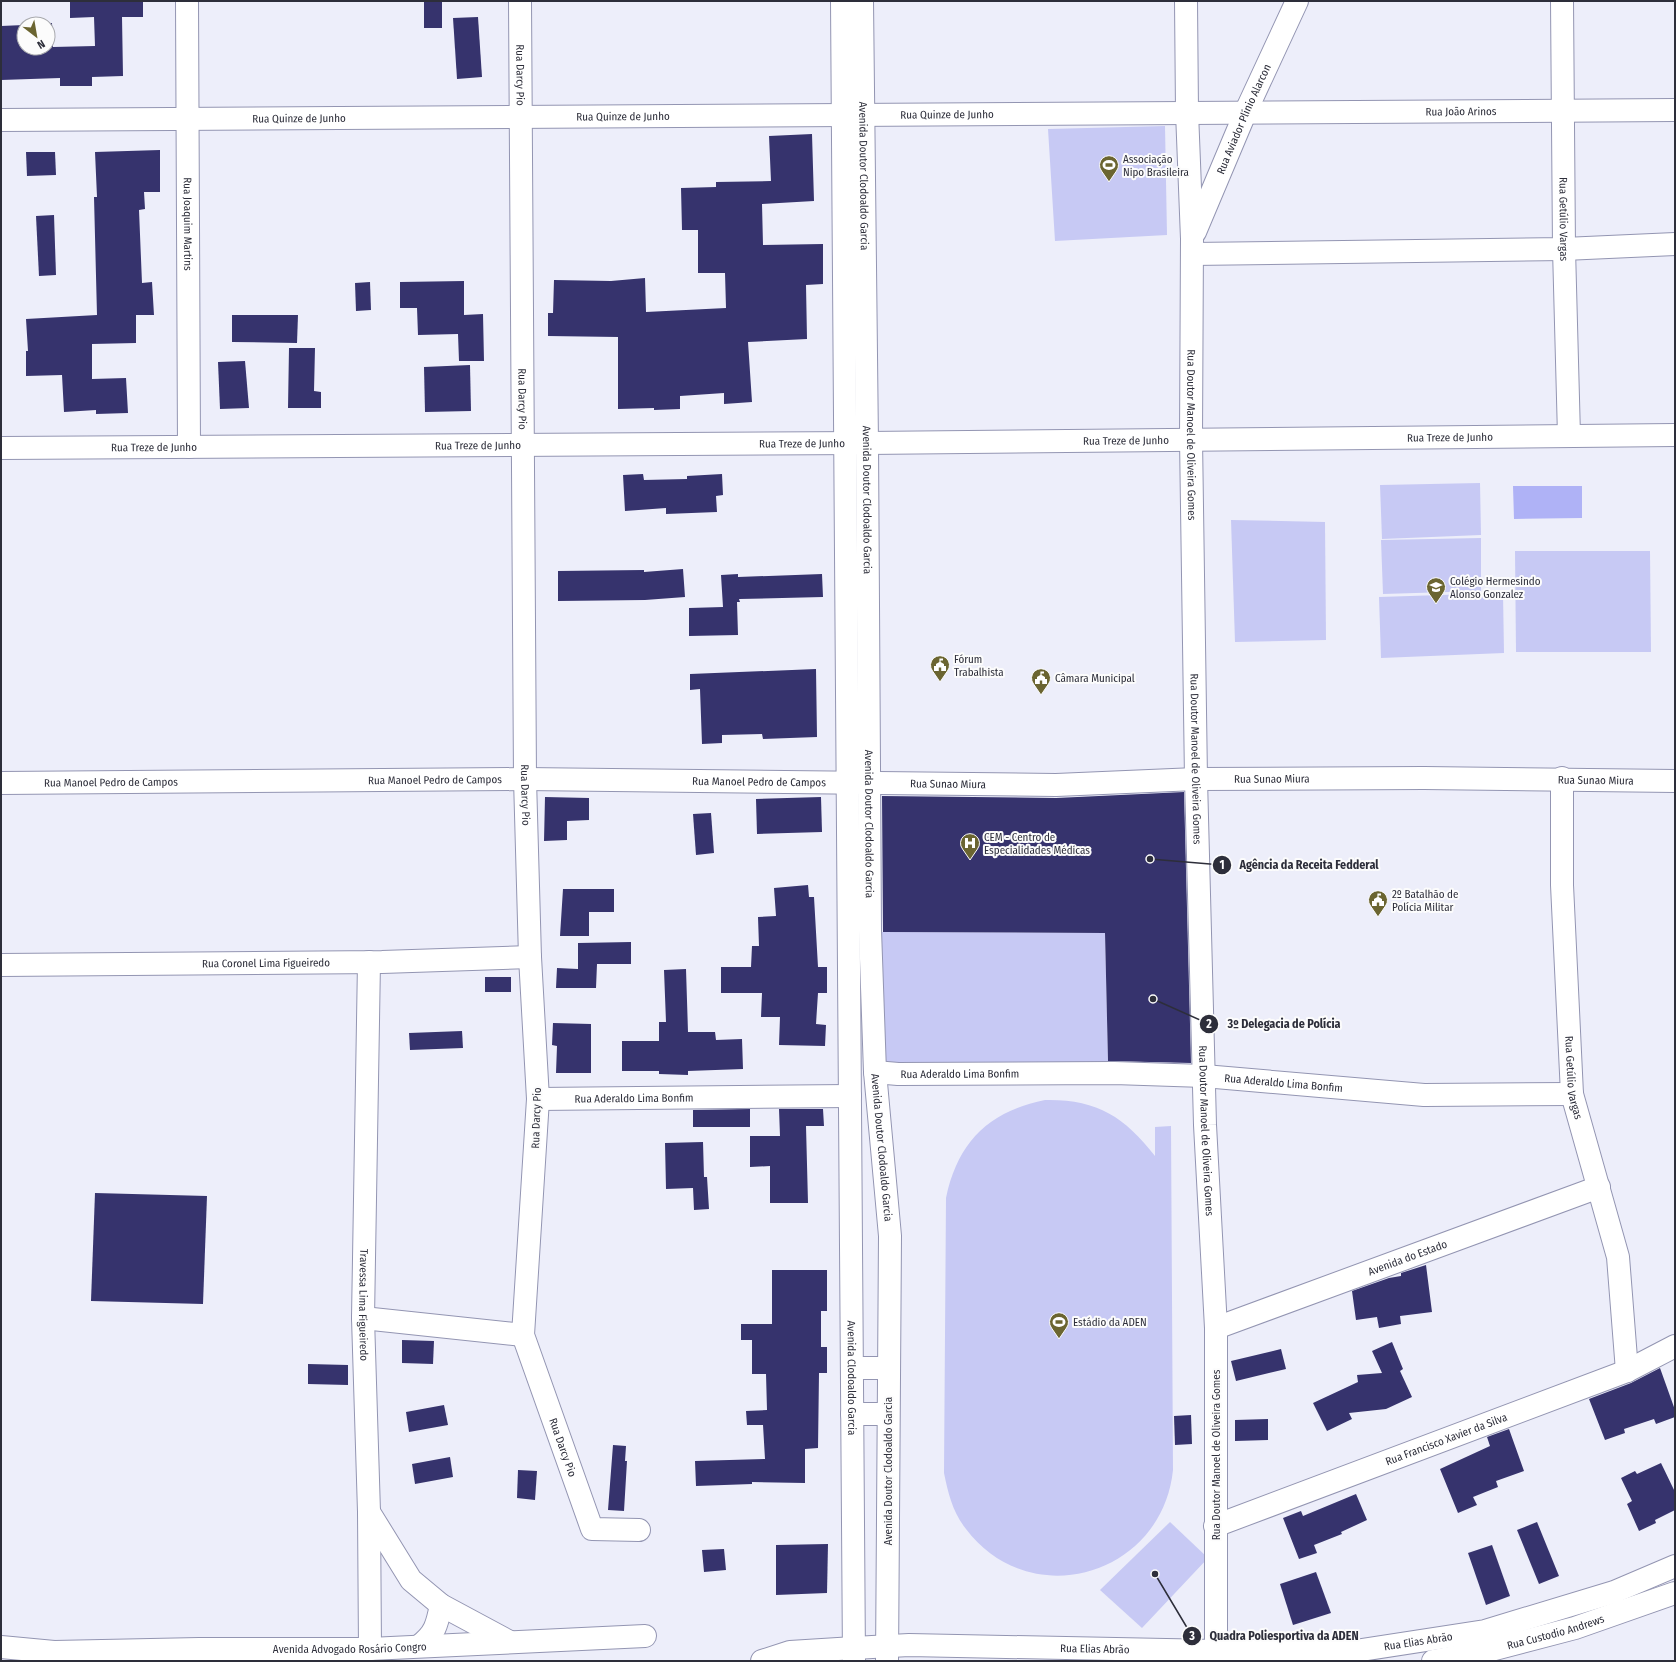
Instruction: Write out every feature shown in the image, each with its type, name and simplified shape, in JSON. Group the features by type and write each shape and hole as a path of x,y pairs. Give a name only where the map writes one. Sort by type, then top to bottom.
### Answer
{"street":[{"name":"Rua Joaquim Martins","path":"187,1 189,447"},
{"name":"Rua Darcy Pio","path":"520,1 525,779 530,957 538,1099 524,1335 592,1529 639,1530"},
{"name":"Avenida Doutor Clodoaldo Garcia","path":"842,1 853,115 867,443 850,1096"},
{"name":"Avenida Doutor Clodoaldo Garcia","path":"862,1 853,115 845,443 858,783 870,930 875,1072 890,1236 887,1653"},
{"name":"Rua Doutor Manoel de Oliveira Gomes","path":"1186,1 1187,112 1192,246 1191,439 1196,779 1202,933 1204,1076 1216,1328 1216,1656"},
{"name":"Rua Aviador Plínio Alarcon","path":"1192,246 1246,111 1297,1"},
{"name":"Rua Getúlio Vargas","path":"1562,1 1564,249 1569,436"},
{"name":"Rua João Arinos","path":"1246,111 1675,110"},
{"name":"Rua Quinze de Junho","path":"1,120 1246,111"},
{"path":"1192,246 1564,249 1675,244"},
{"name":"Rua Treze de Junho","path":"1,448 867,443 1675,435"},
{"name":"Rua Getúlio Vargas","path":"1562,778 1562,886 1572,1094 1618,1257 1627,1371"},
{"name":"Rua Sunao Miura","path":"858,783 1056,785 1196,779 1562,778 1675,781"},
{"name":"Rua Manoel Pedro de Campos","path":"1,783 525,779 858,783"},
{"name":"Rua Coronel Lima Figueiredo","path":"1,964 369,962 530,957"},
{"name":"Travessa Lima Figueiredo","path":"369,962 363,1318 369,1512 370,1649"},
{"name":"Rua Aderaldo Lima Bonfim","path":"875,1072 898,1074 1114,1073 1204,1076 1424,1095 1572,1094"},
{"name":"Rua Aderaldo Lima Bonfim","path":"538,1099 850,1096"},
{"name":"Avenida Clodoaldo Garcia","path":"850,1096 854,1654"},
{"name":"Avenida do Estado","path":"1216,1328 1599,1187"},
{"path":"363,1318 524,1335"},
{"name":"Rua Francisco Xavier da Silva","path":"1215,1526 1627,1371 1675,1346"},
{"path":"852,1368 889,1368"},
{"path":"852,1414 888,1414"},
{"path":"369,1512 411,1580 440,1605 510,1651"},
{"name":"Rua Elias Abrão","path":"854,1654 1216,1656 1355,1651 1485,1631 1614,1592 1675,1566"},
{"name":"Rua Custodio Andrews","path":"1433,1661 1488,1651 1575,1628 1675,1593"},
{"path":"419,1646 429,1638 434,1631 440,1605"},
{"name":"Avenida Advogado Rosário Congro","path":"1,1647 54,1652 199,1655 419,1646 510,1651 645,1636"},
{"path":"762,1661 790,1652 854,1654"}],"shaded area":[{"name":"Associação Nipo Brasileira","path":"1165,126 1167,235 1055,241 1048,129"},
{"path":"1480,483 1481,535 1382,539 1380,485"},
{"path":"1513,486 1582,486 1582,518 1514,519"},
{"path":"1231,520 1325,522 1326,640 1235,642"},
{"path":"1481,538 1481,591 1383,594 1381,540"},
{"path":"1515,551 1650,551 1651,652 1516,652"},
{"path":"1503,593 1504,653 1381,658 1379,597"},
{"path":"875,932 1105,933 1108,1065 881,1065"},
{"path":"1045,1100 1063,1100 1079,1103 1108,1113 1120,1120 1132,1130 1155,1156 1155,1127 1171,1126 1173,1470 1164,1506 1145,1536 1120,1558 1089,1571 1057,1576 1024,1571 993,1555 961,1523 947,1488 944,1473 946,1198 951,1178 968,1146 979,1132 1007,1112 1025,1105"},
{"path":"1170,1522 1208,1558 1142,1628 1100,1590"}],"building":[{"path":"70,1 143,1 143,17 122,17 123,76 92,77 92,86 60,86 60,78 1,80 1,26 16,25 16,56 56,56 56,47 95,46 94,17 70,18"},
{"path":"424,1 442,1 442,28 424,28"},
{"path":"478,17 482,77 457,79 453,18"},
{"path":"812,134 814,201 762,204 763,245 823,244 823,284 806,285 807,339 748,342 752,402 724,404 724,393 680,396 680,409 618,409 618,337 548,336 548,313 553,313 554,280 611,281 645,278 646,312 726,308 725,273 698,273 698,230 682,230 681,188 716,187 716,182 771,181 769,136"},
{"path":"160,150 160,192 144,192 145,209 139,210 142,283 152,282 154,315 136,315 136,343 92,344 92,379 126,378 128,413 96,414 96,410 64,412 62,375 26,376 26,351 28,351 26,319 97,315 94,197 97,197 95,152"},
{"path":"26,152 55,152 56,175 27,176"},
{"path":"54,215 56,275 39,276 36,216"},
{"path":"464,281 464,315 483,314 484,361 459,361 458,334 418,335 417,308 400,308 400,282"},
{"path":"370,282 371,310 356,311 355,283"},
{"path":"232,315 298,315 297,343 232,342"},
{"path":"289,348 315,348 314,391 321,392 321,408 288,408"},
{"path":"245,361 249,408 220,409 218,362"},
{"path":"470,365 471,411 425,412 424,367"},
{"path":"643,474 644,480 687,479 687,476 722,474 723,495 716,496 717,512 666,514 666,508 625,511 623,475"},
{"path":"683,569 685,597 645,600 558,601 558,571 644,570 644,572"},
{"path":"738,574 738,577 822,574 823,597 739,599 740,602 737,602 738,635 689,636 689,608 723,607 721,575"},
{"path":"816,669 817,737 763,739 762,734 722,735 722,743 702,744 700,689 690,690 690,674"},
{"path":"1184,792 1191,1063 1108,1061 1105,933 883,932 882,796 1056,798"},
{"path":"545,797 589,798 589,820 567,821 567,840 544,841"},
{"path":"821,797 822,832 757,834 756,799"},
{"path":"711,813 714,853 696,855 693,814"},
{"path":"808,885 809,897 814,897 818,967 827,967 827,993 818,993 816,1024 826,1025 825,1046 779,1045 780,1017 761,1017 762,993 721,993 721,967 751,967 752,946 759,946 758,917 776,916 774,888"},
{"path":"563,889 614,889 614,912 589,912 589,936 560,936"},
{"path":"631,942 631,964 597,964 596,988 556,988 557,968 578,969 578,943"},
{"path":"686,969 688,1032 715,1032 716,1040 742,1039 743,1069 688,1071 688,1075 659,1074 659,1071 622,1071 622,1041 659,1041 659,1022 666,1022 664,970"},
{"path":"485,977 511,977 511,992 485,992"},
{"path":"553,1023 591,1024 591,1073 556,1073 557,1046 552,1045"},
{"path":"462,1031 463,1048 410,1050 409,1033"},
{"path":"750,1109 750,1127 693,1127 693,1110"},
{"path":"779,1109 823,1109 824,1126 806,1126 808,1203 770,1203 770,1166 750,1167 750,1136 780,1136"},
{"path":"703,1142 704,1177 707,1177 709,1209 694,1210 693,1188 666,1189 665,1143"},
{"path":"95,1193 207,1196 203,1304 91,1301"},
{"path":"1426,1265 1432,1312 1400,1316 1401,1324 1379,1328 1377,1317 1356,1320 1352,1291 1389,1278 1401,1276 1401,1273"},
{"path":"772,1270 827,1270 827,1311 821,1311 821,1347 827,1347 827,1373 819,1373 818,1448 805,1449 805,1483 752,1482 752,1484 696,1486 695,1461 765,1459 763,1425 747,1425 746,1411 767,1410 766,1374 752,1374 752,1340 741,1340 741,1324 772,1324"},
{"path":"402,1340 434,1341 433,1364 402,1363"},
{"path":"1392,1342 1403,1369 1400,1371 1412,1397 1386,1409 1349,1413 1352,1419 1327,1431 1313,1403 1358,1382 1357,1375 1382,1373 1372,1351"},
{"path":"1281,1349 1286,1369 1236,1381 1231,1361"},
{"path":"308,1364 348,1365 348,1385 308,1384"},
{"path":"1660,1368 1675,1410 1675,1417 1656,1424 1654,1419 1624,1429 1625,1433 1605,1440 1589,1399 1631,1383"},
{"path":"444,1405 448,1425 409,1432 406,1412"},
{"path":"1191,1415 1192,1444 1175,1445 1174,1416"},
{"path":"1268,1419 1268,1440 1235,1441 1235,1420"},
{"path":"1509,1429 1524,1471 1496,1481 1498,1487 1473,1497 1477,1505 1458,1513 1440,1469 1490,1446 1487,1437"},
{"path":"613,1445 626,1446 625,1461 627,1461 624,1511 608,1510"},
{"path":"450,1457 453,1477 415,1484 412,1464"},
{"path":"1661,1463 1675,1492 1675,1510 1655,1520 1656,1523 1639,1531 1627,1504 1632,1501 1621,1478 1635,1471 1637,1474"},
{"path":"518,1470 537,1471 535,1500 517,1498"},
{"path":"1356,1494 1367,1520 1341,1532 1342,1534 1314,1545 1317,1553 1299,1559 1283,1518 1301,1511 1303,1516"},
{"path":"1537,1522 1559,1576 1539,1584 1517,1530"},
{"path":"828,1544 827,1593 776,1595 776,1545"},
{"path":"1492,1545 1510,1596 1486,1605 1468,1553"},
{"path":"724,1549 726,1570 704,1572 702,1550"},
{"path":"1316,1572 1331,1613 1293,1625 1280,1584"}],"place":[{"name":"Associação Nipo Brasileira","path":"1109,182"},
{"name":"Colégio Hermesindo Alonso Gonzalez","path":"1436,604"},
{"name":"Fórum Trabalhista","path":"940,682"},
{"name":"Câmara Municipal","path":"1041,695"},
{"name":"Agência da Receita Fedderal","path":"1150,859"},
{"name":"CEM - Centro de Especialidades Médicas","path":"970,860"},
{"name":"2º Batalhão de Polícia Militar","path":"1378,917"},
{"name":"3º Delegacia de Polícia","path":"1153,999"},
{"name":"Estádio da ADEN","path":"1059,1339"},
{"name":"Quadra Poliesportiva da ADEN","path":"1155,1574"}]}
